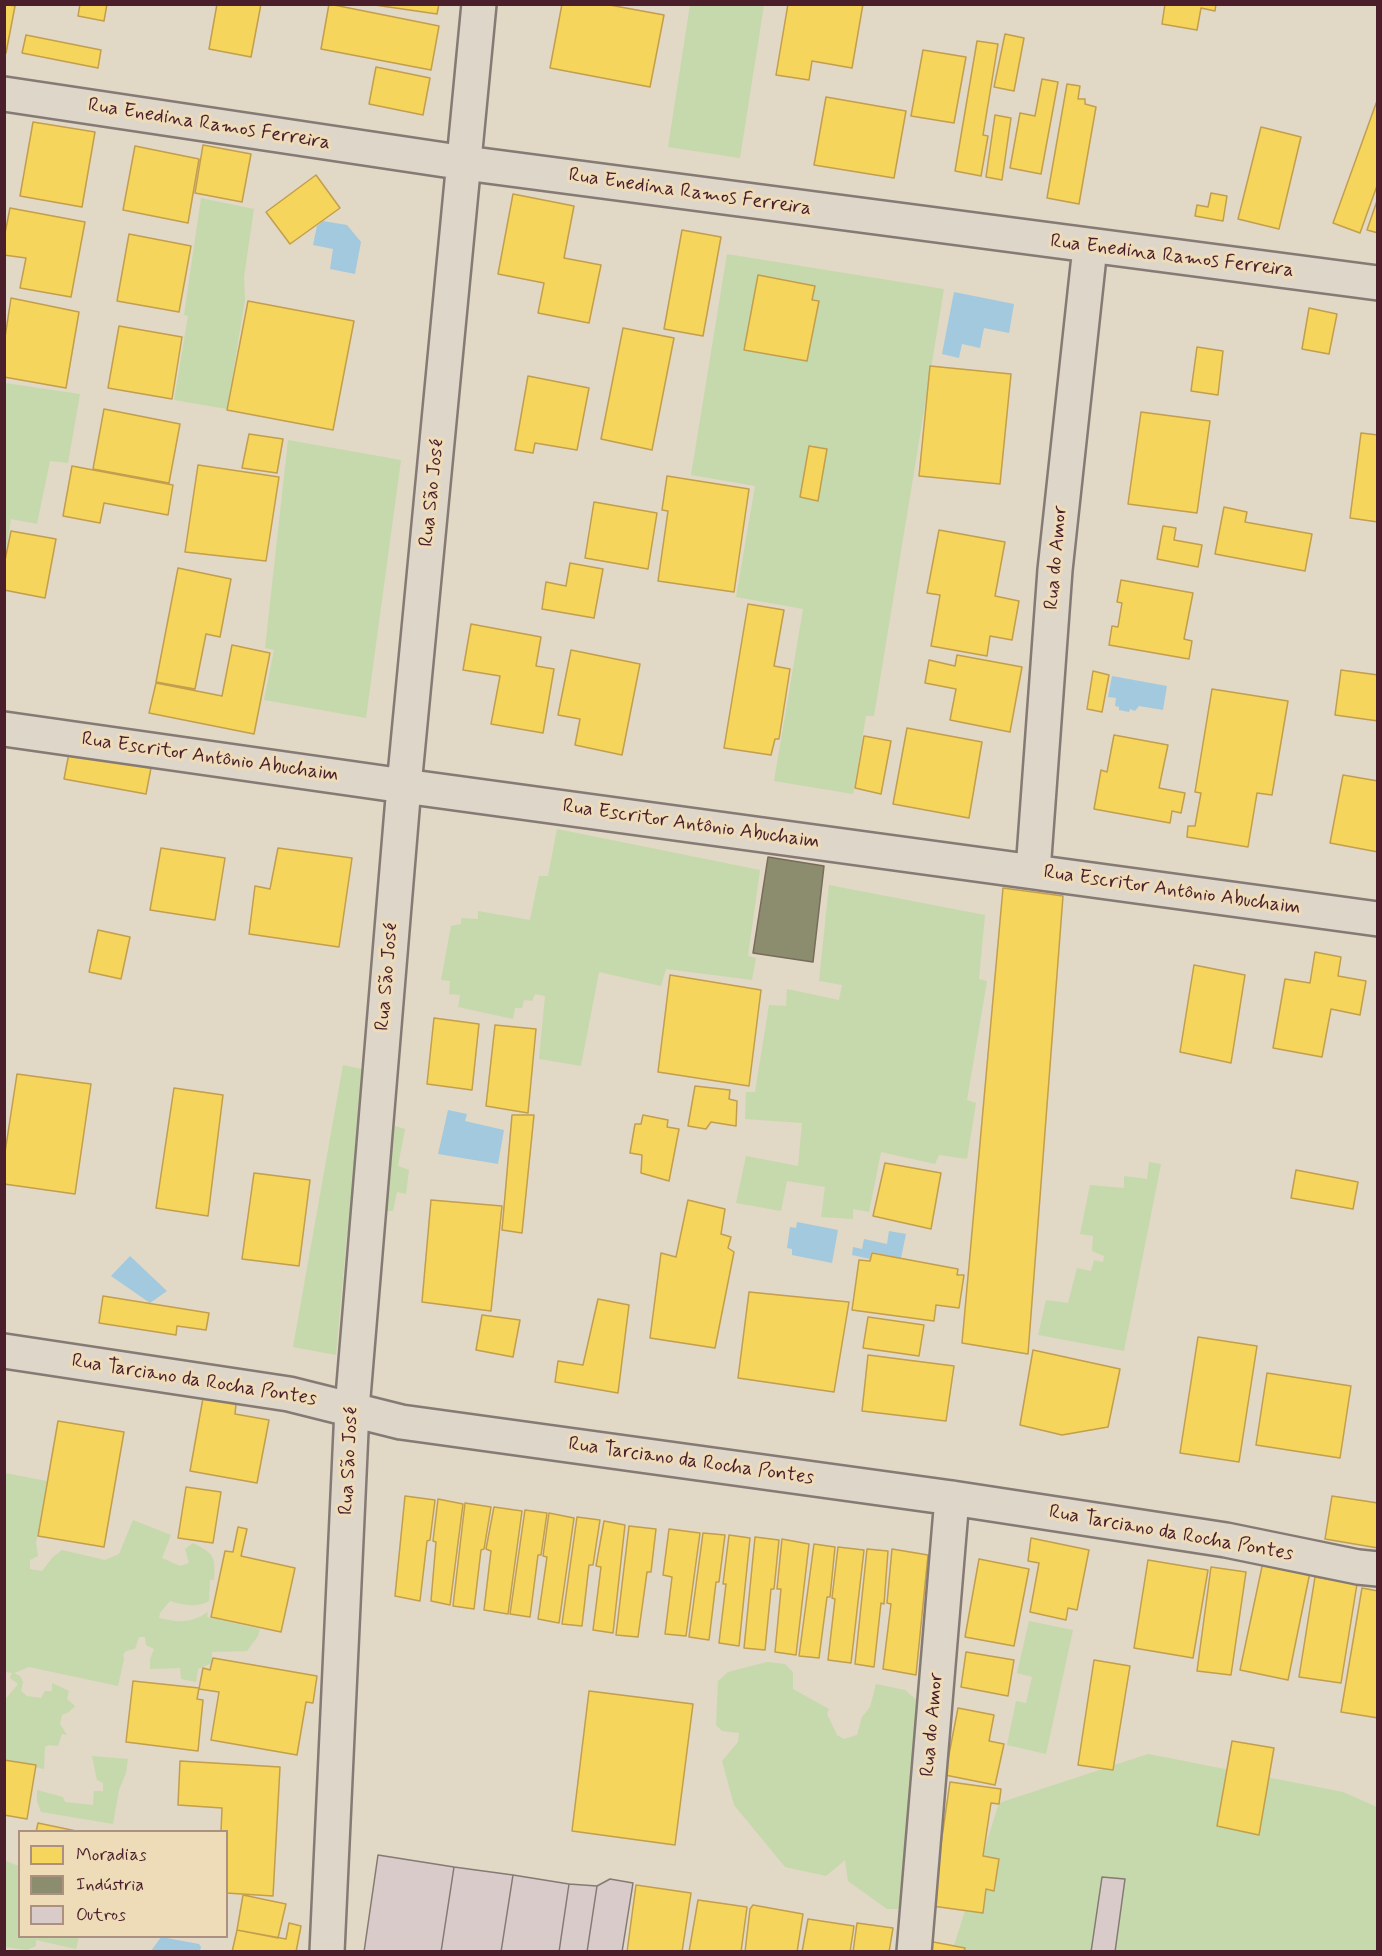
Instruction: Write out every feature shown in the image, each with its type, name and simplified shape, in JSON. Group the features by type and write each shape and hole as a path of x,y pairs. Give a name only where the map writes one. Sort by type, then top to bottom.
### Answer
{"street":[{"name":"Rua São José","path":"327,1952 352,1409 404,786 479,4"},
{"name":"Rua Enedina Ramos Ferreira","path":"4,94 465,163 1377,283"},
{"name":"Rua do Amor","path":"1033,871 1055,570 1090,247"},
{"name":"Rua Escritor Antônio Abuchaim","path":"4,729 1377,919"},
{"name":"Rua Tarciano da Rocha Pontes","path":"4,1351 289,1394 401,1422 952,1498 1226,1540 1377,1569"},
{"name":"Rua do Amor","path":"914,1952 952,1498"}],"green space":[{"path":"690,5 764,5 740,158 668,147"},
{"path":"201,198 254,209 244,277 245,300 227,409 174,400 188,316 184,315"},
{"path":"727,254 944,289 874,716 866,716 853,794 774,781 803,609 736,597 755,486 691,475"},
{"path":"5,383 80,394 68,463 50,461 37,524 11,519 5,557"},
{"path":"288,440 401,460 366,718 264,700 274,650 265,648"},
{"path":"557,829 760,870 748,956 756,958 752,980 666,969 661,986 599,972 581,1066 539,1059 545,996 535,994 532,1001 524,1000 522,1008 515,1008 513,1019 458,1007 460,995 449,994 450,981 441,980 451,926 461,924 461,918 478,919 478,911 530,920 539,876 548,876"},
{"path":"829,885 985,915 979,979 987,981 967,1100 976,1103 967,1159 939,1155 935,1164 881,1152 869,1212 853,1209 853,1219 821,1217 825,1187 787,1181 781,1211 736,1203 746,1156 798,1166 802,1123 745,1119 746,1092 755,1092 769,1005 786,1006 787,989 839,1000 842,985 819,981"},
{"path":"343,1065 371,1071 385,1123 405,1129 398,1166 409,1170 406,1194 397,1192 393,1211 381,1211 377,1232 347,1234 336,1355 293,1347"},
{"path":"1149,1162 1161,1164 1124,1351 1038,1335 1046,1300 1068,1303 1077,1268 1091,1271 1094,1260 1103,1262 1104,1256 1092,1251 1093,1236 1080,1234 1090,1185 1124,1188 1124,1176 1147,1179"},
{"path":"5,1473 47,1481 36,1543 38,1556 30,1560 30,1569 42,1571 62,1550 105,1560 119,1554 133,1520 171,1535 162,1558 180,1566 189,1563 185,1549 193,1543 209,1553 214,1561 214,1580 210,1580 209,1601 184,1605 170,1601 160,1613 159,1618 185,1621 208,1612 207,1617 260,1629 258,1636 247,1651 212,1652 212,1663 198,1669 196,1682 181,1679 180,1668 150,1669 150,1659 154,1649 146,1645 145,1637 139,1637 135,1649 126,1651 123,1655 118,1686 29,1667 14,1673 20,1676 23,1682 21,1691 27,1696 41,1698 45,1691 52,1691 52,1683 69,1691 67,1699 75,1706 62,1715 60,1724 67,1735 62,1734 58,1746 45,1747 44,1769 5,1761 4,1701 18,1684 10,1678 12,1673 5,1672"},
{"path":"1029,1621 1073,1630 1046,1754 1007,1745 1016,1701 1026,1703 1032,1677 1017,1673"},
{"path":"767,1662 785,1664 793,1672 793,1689 829,1709 827,1714 837,1735 844,1739 857,1735 862,1717 870,1707 876,1684 905,1690 919,1702 904,1909 887,1909 848,1881 845,1860 826,1876 785,1867 734,1805 722,1761 738,1742 739,1733 722,1731 716,1725 718,1681 728,1672"},
{"path":"1148,1754 1343,1792 1377,1807 1377,1951 952,1952 999,1803"},
{"path":"92,1756 128,1759 113,1824 41,1812 37,1801 37,1790 63,1797 65,1802 93,1805 94,1791 103,1791 103,1783 97,1780"},
{"path":"6,1861 18,1866 18,1938 79,1938 76,1949 36,1940 36,1946 27,1950 5,1947"}],"water":[{"path":"323,221 347,225 361,242 355,274 330,269 333,249 313,245 317,226"},
{"path":"954,292 1014,304 1009,333 984,328 980,348 962,344 959,358 942,354"},
{"path":"1112,676 1167,686 1163,710 1139,706 1135,711 1119,710 1119,707 1115,706 1116,698 1108,697"},
{"path":"448,1110 467,1114 465,1121 504,1130 498,1164 438,1154"},
{"path":"797,1222 838,1230 832,1263 792,1255 792,1249 787,1248 790,1227 796,1228"},
{"path":"889,1231 906,1234 901,1258 871,1252 870,1259 852,1255 853,1247 862,1249 864,1239 887,1244"},
{"path":"130,1256 167,1291 150,1303 111,1276"},
{"path":"160,1938 199,1944 201,1947 200,1951 151,1951"}],"building: Moradias":[{"path":"4,4 15,6 6,53 4,52"},
{"path":"80,4 107,4 104,21 78,16"},
{"path":"217,4 261,4 251,57 209,49"},
{"path":"329,4 439,26 431,70 321,49"},
{"path":"368,4 439,4 437,14"},
{"path":"562,4 604,4 664,15 650,87 550,68"},
{"path":"788,4 863,4 852,68 812,61 809,80 776,75"},
{"path":"1165,4 1216,4 1215,11 1201,8 1197,30 1162,24"},
{"path":"1005,34 1024,38 1014,91 994,87"},
{"path":"26,35 101,50 98,68 22,53"},
{"path":"977,41 998,44 983,135 988,136 981,176 955,171"},
{"path":"923,50 966,57 954,123 911,116"},
{"path":"376,67 430,78 423,115 369,104"},
{"path":"1042,79 1058,82 1041,174 1010,168 1020,113 1035,116"},
{"path":"1067,84 1080,86 1078,99 1085,99 1085,104 1096,107 1079,204 1047,198"},
{"path":"826,97 906,111 894,178 814,165"},
{"path":"1378,98 1378,183 1360,233 1333,223"},
{"path":"995,115 1011,118 1002,180 986,177"},
{"path":"33,122 95,132 82,207 20,196"},
{"path":"1261,127 1301,137 1279,229 1238,219"},
{"path":"203,145 251,154 242,202 195,193"},
{"path":"135,146 199,159 188,223 123,210"},
{"path":"316,175 340,208 290,244 266,212"},
{"path":"1211,193 1227,196 1223,221 1195,216 1197,205 1208,207"},
{"path":"513,194 574,206 564,258 601,265 589,323 538,313 544,283 498,274"},
{"path":"1378,198 1378,233 1367,230"},
{"path":"10,208 85,222 71,297 20,288 26,258 4,255 4,238"},
{"path":"682,230 721,237 703,336 664,329"},
{"path":"129,234 191,246 179,312 117,301"},
{"path":"758,275 815,286 812,300 819,301 807,361 744,350"},
{"path":"11,298 79,312 66,388 4,377 4,344"},
{"path":"248,301 354,321 333,430 227,410"},
{"path":"1309,308 1337,314 1329,354 1302,349"},
{"path":"119,326 182,337 172,399 108,388"},
{"path":"623,328 674,338 652,450 601,439"},
{"path":"1197,347 1223,351 1218,395 1191,391"},
{"path":"930,366 1011,374 1000,484 919,476"},
{"path":"528,376 589,388 577,450 535,443 533,453 515,450"},
{"path":"104,409 180,424 169,483 93,469"},
{"path":"1141,412 1210,421 1197,513 1128,504"},
{"path":"1361,433 1378,435 1378,522 1350,518"},
{"path":"249,434 283,439 277,473 242,468"},
{"path":"809,446 827,449 818,501 800,497"},
{"path":"198,465 279,477 266,561 185,552"},
{"path":"72,466 173,485 168,515 104,503 100,523 63,516"},
{"path":"667,476 749,489 734,592 658,581 668,511 662,510"},
{"path":"594,502 657,513 648,569 585,558"},
{"path":"1224,507 1247,512 1245,522 1312,534 1305,571 1215,554"},
{"path":"1163,526 1176,528 1174,540 1202,545 1198,567 1157,559"},
{"path":"939,530 1005,542 995,596 1019,601 1012,640 990,636 987,656 931,646 940,595 927,593"},
{"path":"11,531 56,539 45,598 4,590 4,565"},
{"path":"570,563 603,569 594,618 542,609 546,582 566,586"},
{"path":"178,568 231,579 220,637 206,634 195,689 156,682"},
{"path":"1121,580 1193,593 1184,639 1192,641 1189,659 1109,645 1112,626 1118,627 1122,603 1117,602"},
{"path":"748,604 784,610 774,666 790,669 779,739 775,739 771,755 724,748"},
{"path":"471,624 541,637 536,666 554,669 543,733 491,724 500,676 463,670"},
{"path":"232,645 270,653 254,734 149,713 156,683 222,696"},
{"path":"571,650 640,664 622,755 575,745 580,719 558,715"},
{"path":"957,655 1022,667 1010,732 950,720 956,689 925,683 929,660 955,666"},
{"path":"1341,670 1378,675 1378,721 1335,715"},
{"path":"1093,671 1109,675 1102,712 1087,709"},
{"path":"1212,689 1288,701 1272,795 1257,793 1248,847 1187,837 1188,826 1195,826 1201,793 1195,792"},
{"path":"907,728 982,742 969,818 893,804"},
{"path":"1114,735 1168,745 1159,788 1185,793 1181,813 1172,811 1170,823 1094,809 1101,770 1107,772"},
{"path":"864,736 891,741 881,794 855,788"},
{"path":"69,753 151,768 146,794 64,779"},
{"path":"1343,775 1378,781 1378,852 1330,843"},
{"path":"161,848 225,858 215,920 150,910"},
{"path":"278,848 352,858 339,947 249,934 255,886 270,889"},
{"path":"1003,888 1063,896 1028,1354 962,1343"},
{"path":"98,930 130,937 121,979 89,972"},
{"path":"1315,952 1341,957 1338,976 1366,981 1360,1015 1331,1009 1322,1057 1273,1048 1285,979 1310,983"},
{"path":"1194,965 1245,975 1231,1063 1180,1052"},
{"path":"670,975 761,990 749,1086 658,1072"},
{"path":"434,1018 479,1024 472,1090 427,1084"},
{"path":"495,1025 536,1029 528,1113 486,1106"},
{"path":"17,1074 91,1084 75,1194 4,1184 4,1159"},
{"path":"695,1086 730,1090 729,1099 737,1101 736,1126 711,1122 706,1129 688,1126"},
{"path":"174,1088 223,1095 208,1216 156,1208"},
{"path":"512,1115 534,1115 522,1233 502,1230"},
{"path":"643,1115 668,1120 667,1127 679,1129 669,1181 641,1173 642,1155 630,1153 635,1124 641,1124"},
{"path":"885,1163 941,1173 931,1229 873,1216"},
{"path":"1296,1170 1358,1182 1353,1209 1291,1198"},
{"path":"254,1173 310,1180 299,1266 242,1259"},
{"path":"431,1200 502,1206 491,1311 422,1302"},
{"path":"688,1200 725,1209 721,1234 731,1237 728,1248 734,1252 715,1348 650,1338 661,1253 676,1257"},
{"path":"872,1253 958,1269 957,1275 964,1275 959,1308 936,1305 934,1321 852,1310 859,1260 870,1261"},
{"path":"749,1292 849,1302 834,1392 738,1378"},
{"path":"103,1296 209,1313 206,1330 177,1326 176,1335 99,1323"},
{"path":"598,1299 629,1305 618,1393 555,1382 558,1361 583,1365"},
{"path":"482,1315 520,1320 513,1357 476,1350"},
{"path":"868,1317 924,1325 919,1356 863,1348"},
{"path":"1198,1337 1257,1346 1239,1462 1180,1453"},
{"path":"1033,1350 1120,1369 1108,1427 1062,1435 1020,1425"},
{"path":"868,1355 954,1366 946,1421 862,1411"},
{"path":"1267,1373 1351,1386 1340,1458 1256,1445"},
{"path":"203,1398 236,1404 235,1414 269,1420 257,1483 190,1471"},
{"path":"58,1421 124,1432 104,1547 38,1536"},
{"path":"186,1487 221,1492 213,1543 178,1538"},
{"path":"405,1496 435,1500 430,1540 427,1541 420,1601 395,1596"},
{"path":"1332,1496 1378,1503 1378,1548 1325,1539"},
{"path":"438,1499 463,1504 450,1605 431,1601 436,1542 433,1541"},
{"path":"465,1503 491,1507 484,1549 481,1550 474,1609 453,1606"},
{"path":"494,1507 522,1511 508,1614 484,1610 491,1551 486,1549"},
{"path":"525,1510 547,1513 541,1555 538,1555 530,1617 510,1614"},
{"path":"549,1513 574,1518 559,1623 538,1619 547,1557 543,1556"},
{"path":"577,1517 600,1520 593,1565 589,1565 582,1626 562,1624"},
{"path":"604,1521 625,1525 613,1633 593,1630 601,1567 596,1566"},
{"path":"629,1526 656,1529 651,1572 647,1572 638,1637 616,1635"},
{"path":"238,1527 247,1529 241,1556 295,1568 281,1632 211,1617 225,1551 233,1552"},
{"path":"669,1529 700,1533 686,1636 665,1634 672,1577 663,1575"},
{"path":"703,1533 725,1535 719,1582 716,1582 709,1640 689,1637"},
{"path":"729,1535 750,1538 739,1646 719,1643"},
{"path":"755,1537 779,1540 765,1650 744,1648"},
{"path":"1031,1538 1089,1550 1077,1610 1068,1608 1066,1620 1030,1612 1039,1563 1028,1561"},
{"path":"782,1539 809,1544 796,1655 775,1652 781,1589 777,1589"},
{"path":"814,1544 835,1547 830,1597 827,1597 819,1658 799,1656"},
{"path":"838,1547 864,1550 851,1663 828,1660"},
{"path":"867,1549 888,1551 884,1604 881,1603 874,1667 855,1664"},
{"path":"892,1549 928,1555 916,1675 883,1669 891,1604 887,1603"},
{"path":"979,1559 1029,1569 1014,1646 965,1637"},
{"path":"1148,1560 1208,1570 1193,1658 1134,1648"},
{"path":"1263,1562 1310,1572 1288,1680 1240,1670"},
{"path":"1211,1567 1246,1572 1231,1675 1197,1671"},
{"path":"1315,1577 1357,1584 1341,1683 1299,1677"},
{"path":"1362,1588 1378,1591 1378,1718 1341,1712"},
{"path":"966,1652 1014,1660 1008,1696 961,1687"},
{"path":"213,1658 317,1676 313,1703 306,1702 297,1755 211,1740 219,1692 199,1689 203,1668 210,1670"},
{"path":"1094,1660 1130,1666 1113,1770 1078,1765"},
{"path":"133,1681 199,1688 197,1699 203,1700 198,1751 126,1742"},
{"path":"589,1691 693,1704 675,1845 572,1831"},
{"path":"958,1708 994,1715 989,1741 1004,1744 995,1785 945,1775"},
{"path":"1232,1741 1274,1748 1259,1835 1217,1826"},
{"path":"4,1760 36,1765 27,1819 4,1815"},
{"path":"180,1761 280,1767 273,1896 228,1893 228,1830 221,1830 222,1808 178,1805"},
{"path":"950,1782 1001,1789 999,1804 991,1803 983,1856 999,1859 994,1891 986,1889 983,1913 932,1906"},
{"path":"38,1823 71,1830 36,1830"},
{"path":"636,1885 691,1893 682,1952 627,1952"},
{"path":"243,1895 286,1904 278,1938 237,1930"},
{"path":"698,1900 747,1907 741,1952 689,1952"},
{"path":"753,1905 803,1914 797,1952 745,1952 750,1909"},
{"path":"808,1919 854,1926 850,1952 802,1952"},
{"path":"289,1923 301,1926 296,1952 232,1952 237,1930 286,1939"},
{"path":"857,1923 893,1928 889,1952 853,1952"},
{"path":"923,1940 965,1948 964,1952 921,1952"}],"building: Indústria":[{"path":"768,857 824,866 813,962 753,953"}],"building: Outros":[{"path":"378,1855 454,1867 441,1952 364,1952"},
{"path":"454,1867 513,1875 501,1952 441,1952"},
{"path":"513,1875 569,1884 559,1952 501,1952"},
{"path":"1102,1877 1125,1879 1115,1952 1091,1952"},
{"path":"610,1879 633,1883 622,1952 587,1952 597,1886"},
{"path":"569,1884 597,1886 587,1952 559,1952"}]}
